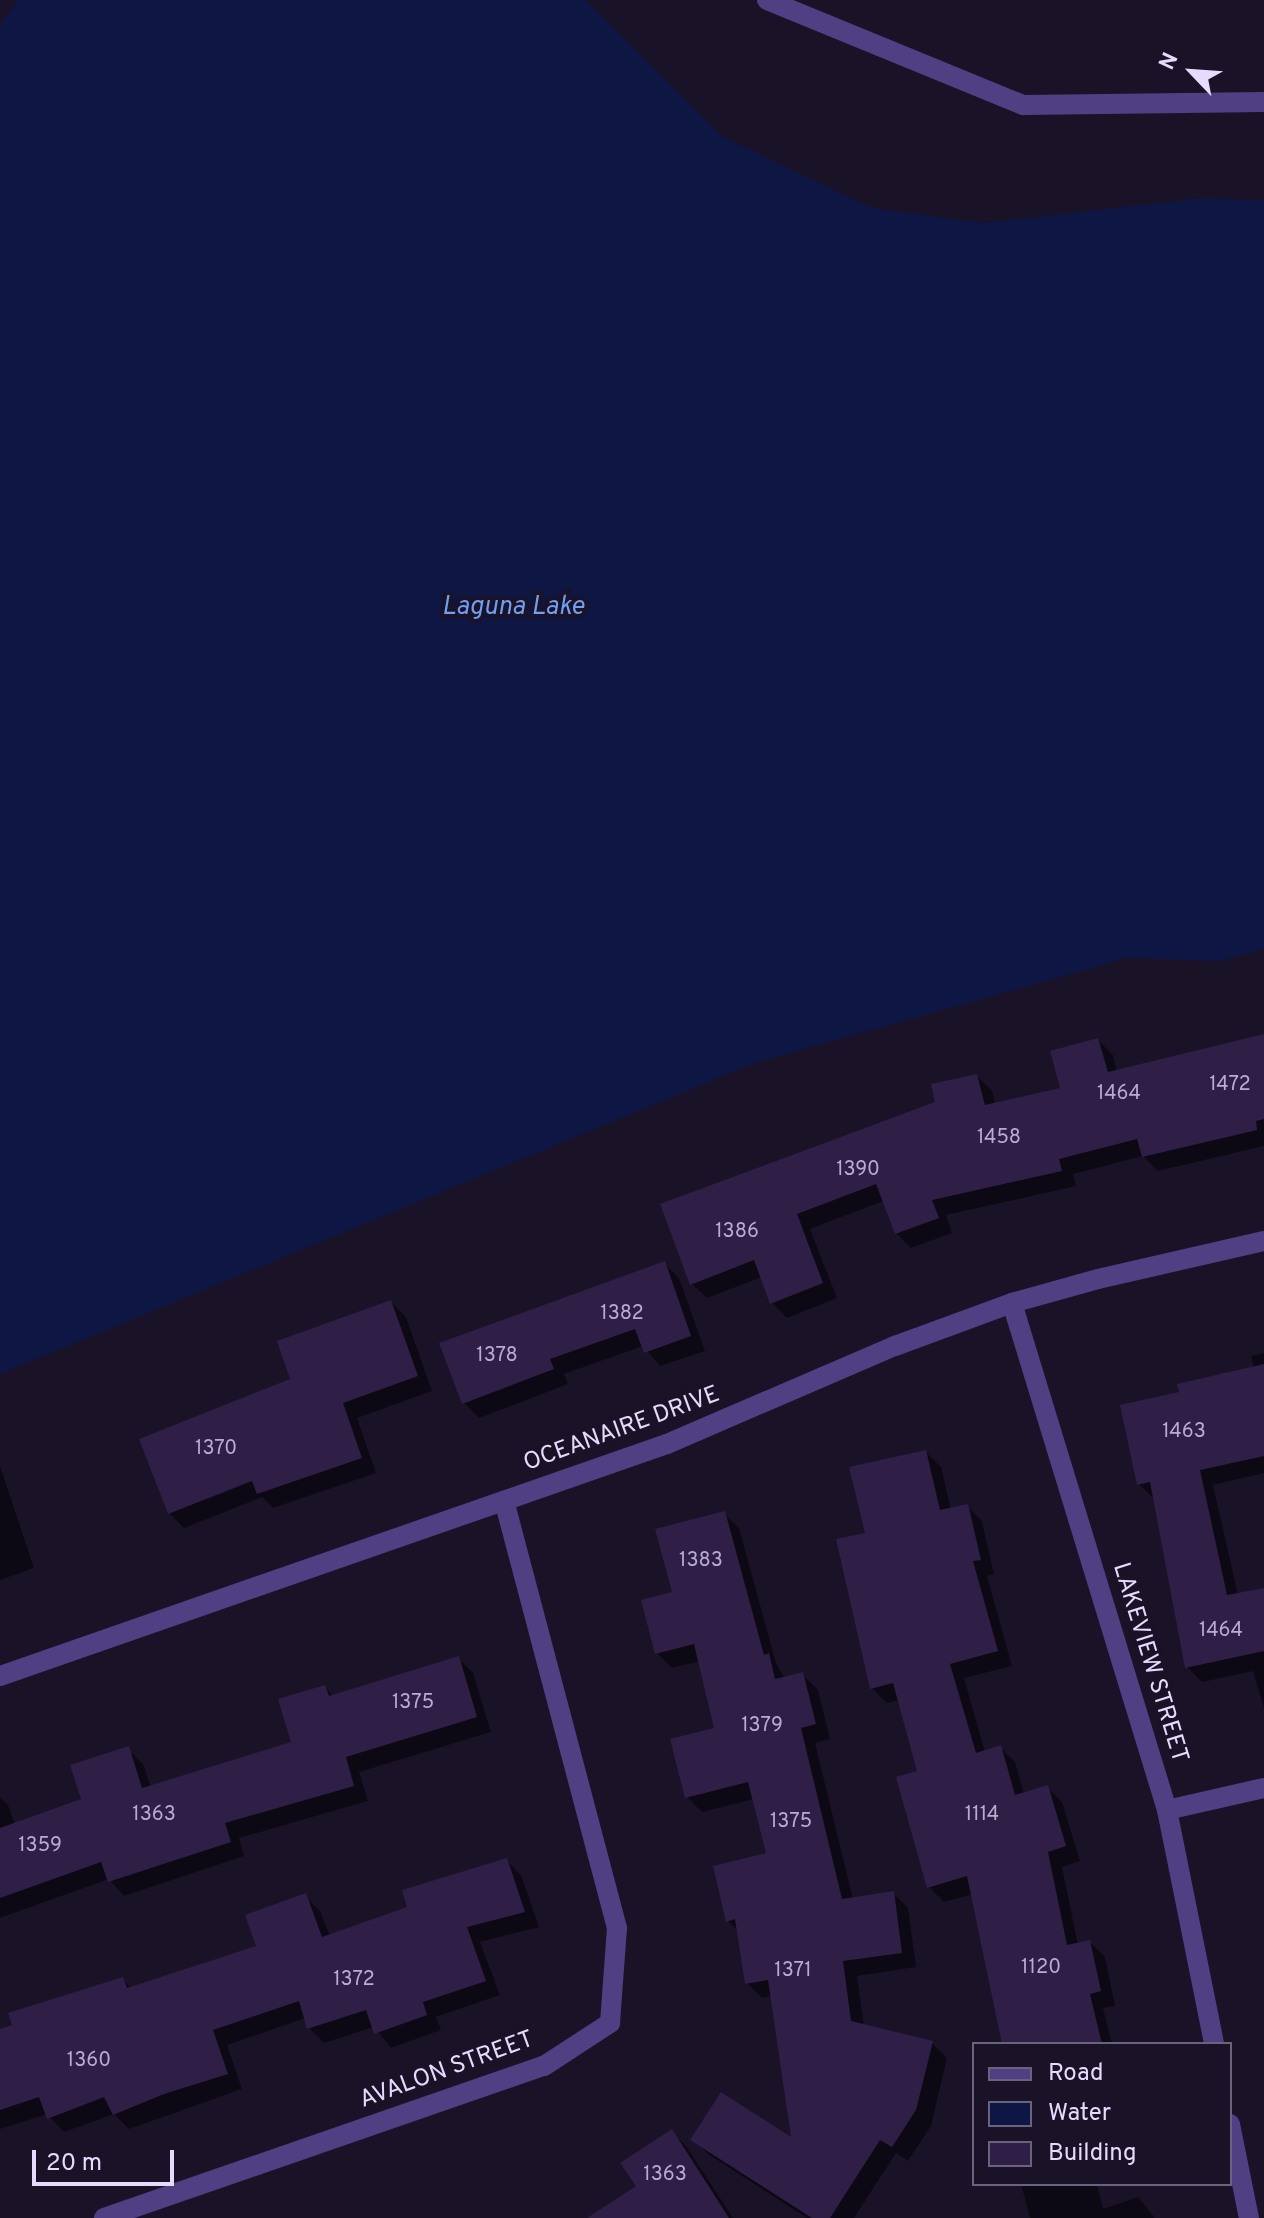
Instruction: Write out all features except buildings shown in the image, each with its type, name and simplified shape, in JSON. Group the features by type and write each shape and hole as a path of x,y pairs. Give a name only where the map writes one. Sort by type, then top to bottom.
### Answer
{"street":[{"path":"767,0 1023,105 1264,102"},
{"name":"OCEANAIRE DRIVE","path":"0,1676 667,1444 895,1346 1012,1303 1098,1279 1264,1241"},
{"name":"LAKEVIEW STREET","path":"1012,1303 1167,1810 1214,2042"},
{"name":"AVALON STREET","path":"104,2218 544,2066 610,2023 617,1928 504,1501"},
{"path":"1167,1810 1264,1788"},
{"path":"1232,2134 1249,2218"}],"water":[{"name":"Laguna Lake","path":"18,0 586,0 722,136 871,208 983,223 1204,198 1264,201 1264,949 1220,961 1128,958 755,1063 0,1374 0,25"}]}
